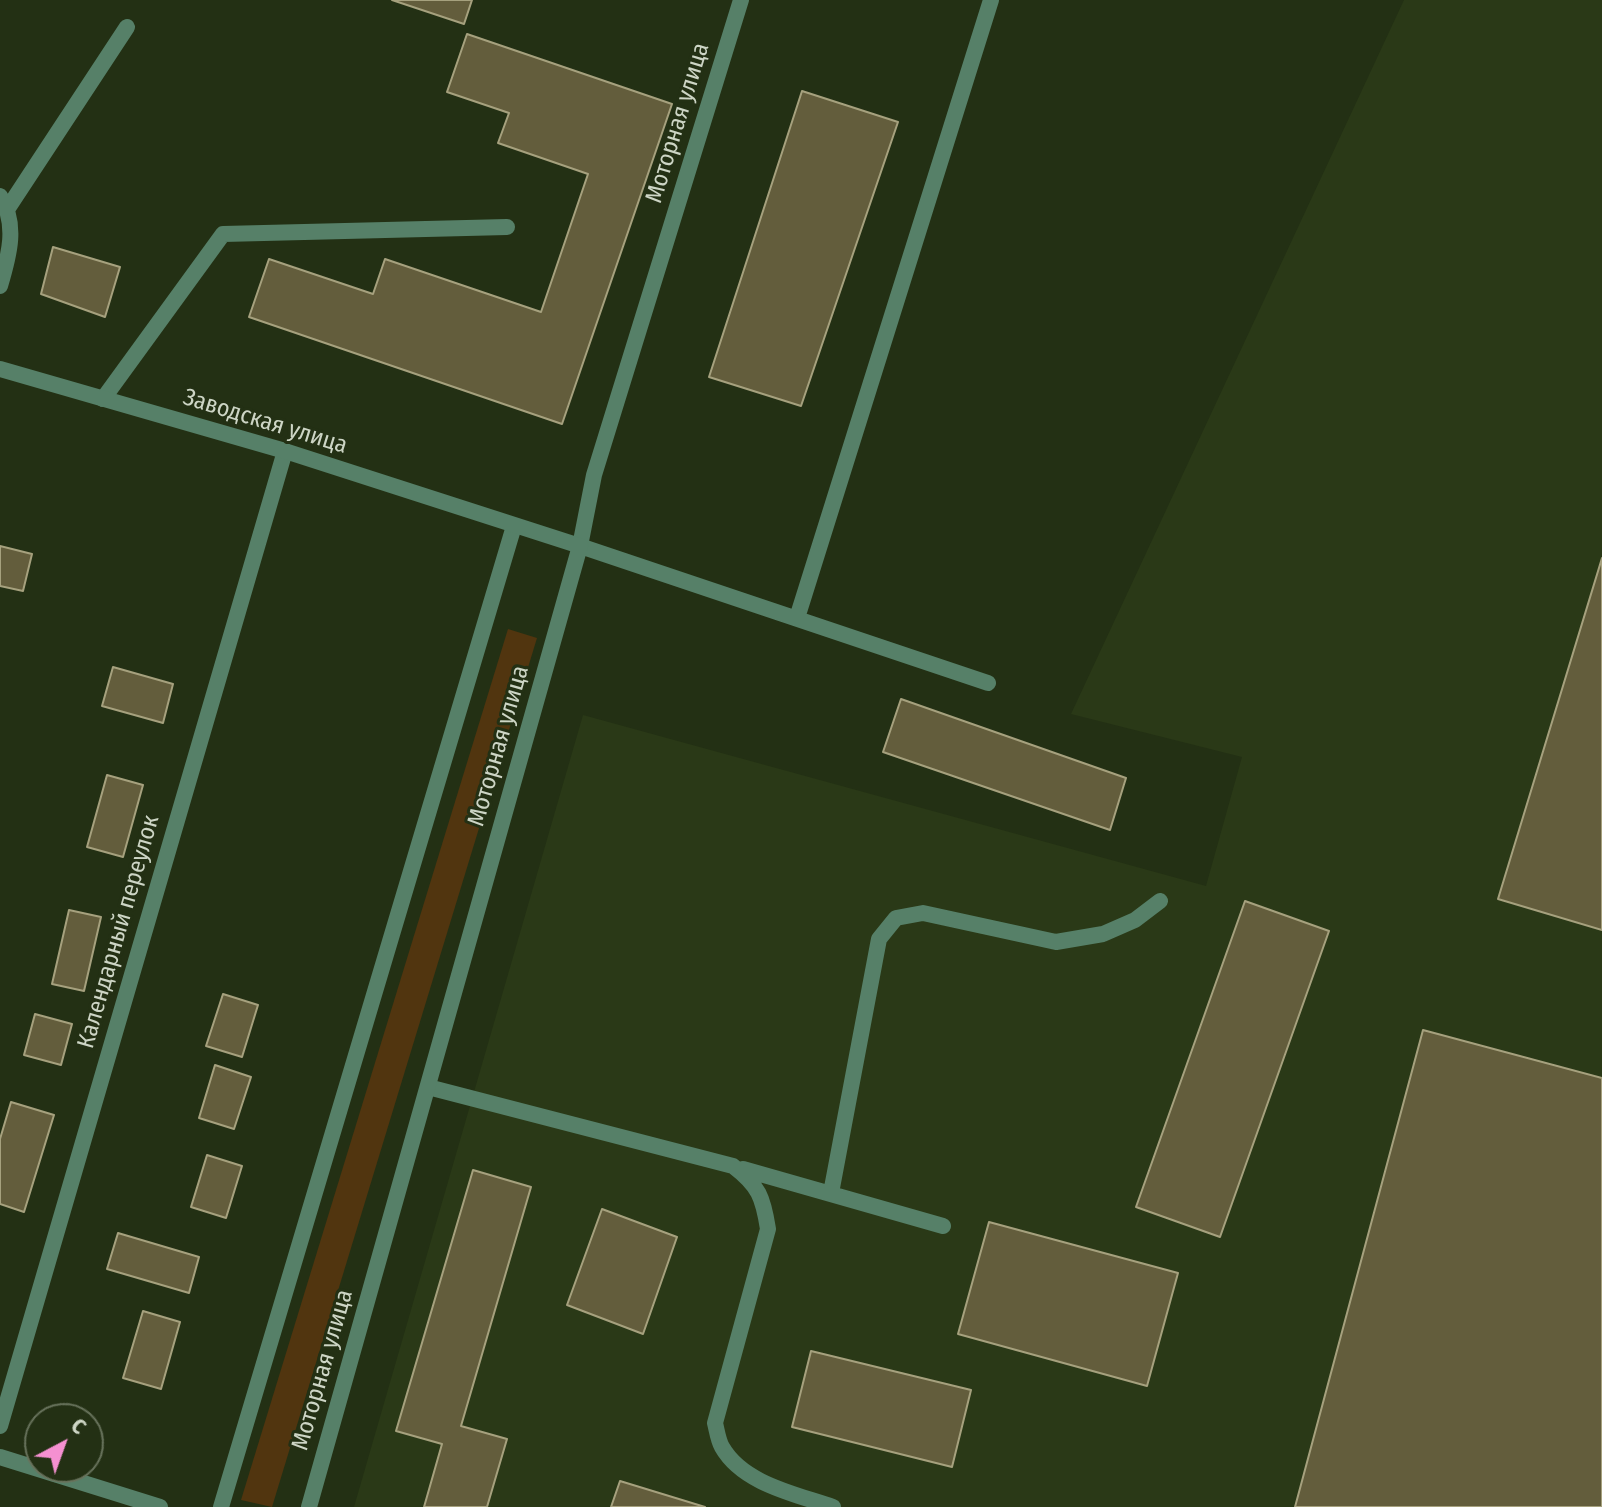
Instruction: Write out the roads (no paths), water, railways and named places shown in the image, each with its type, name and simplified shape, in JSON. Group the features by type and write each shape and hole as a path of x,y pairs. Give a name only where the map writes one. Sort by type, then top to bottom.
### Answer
{"street":[{"name":"Моторная улица","path":"309,1507 580,546 594,475 741,0"},
{"path":"797,618 991,0"},
{"path":"0,286 11,252 4,202 127,27"},
{"path":"103,399 223,234 507,227"},
{"name":"Заводская улица","path":"0,369 285,451 988,683"},
{"name":"Календарный переулок","path":"0,1426 285,451"},
{"name":"Моторная улица","path":"221,1507 514,526"},
{"path":"831,1193 879,939 896,918 923,913 1056,942 1103,934 1135,920 1160,901"},
{"path":"428,1087 733,1166 943,1226"},
{"path":"733,1166 753,1182 764,1203 768,1229 715,1423 722,1447 739,1468 764,1482 833,1507"},
{"path":"0,1457 160,1507"}]}
